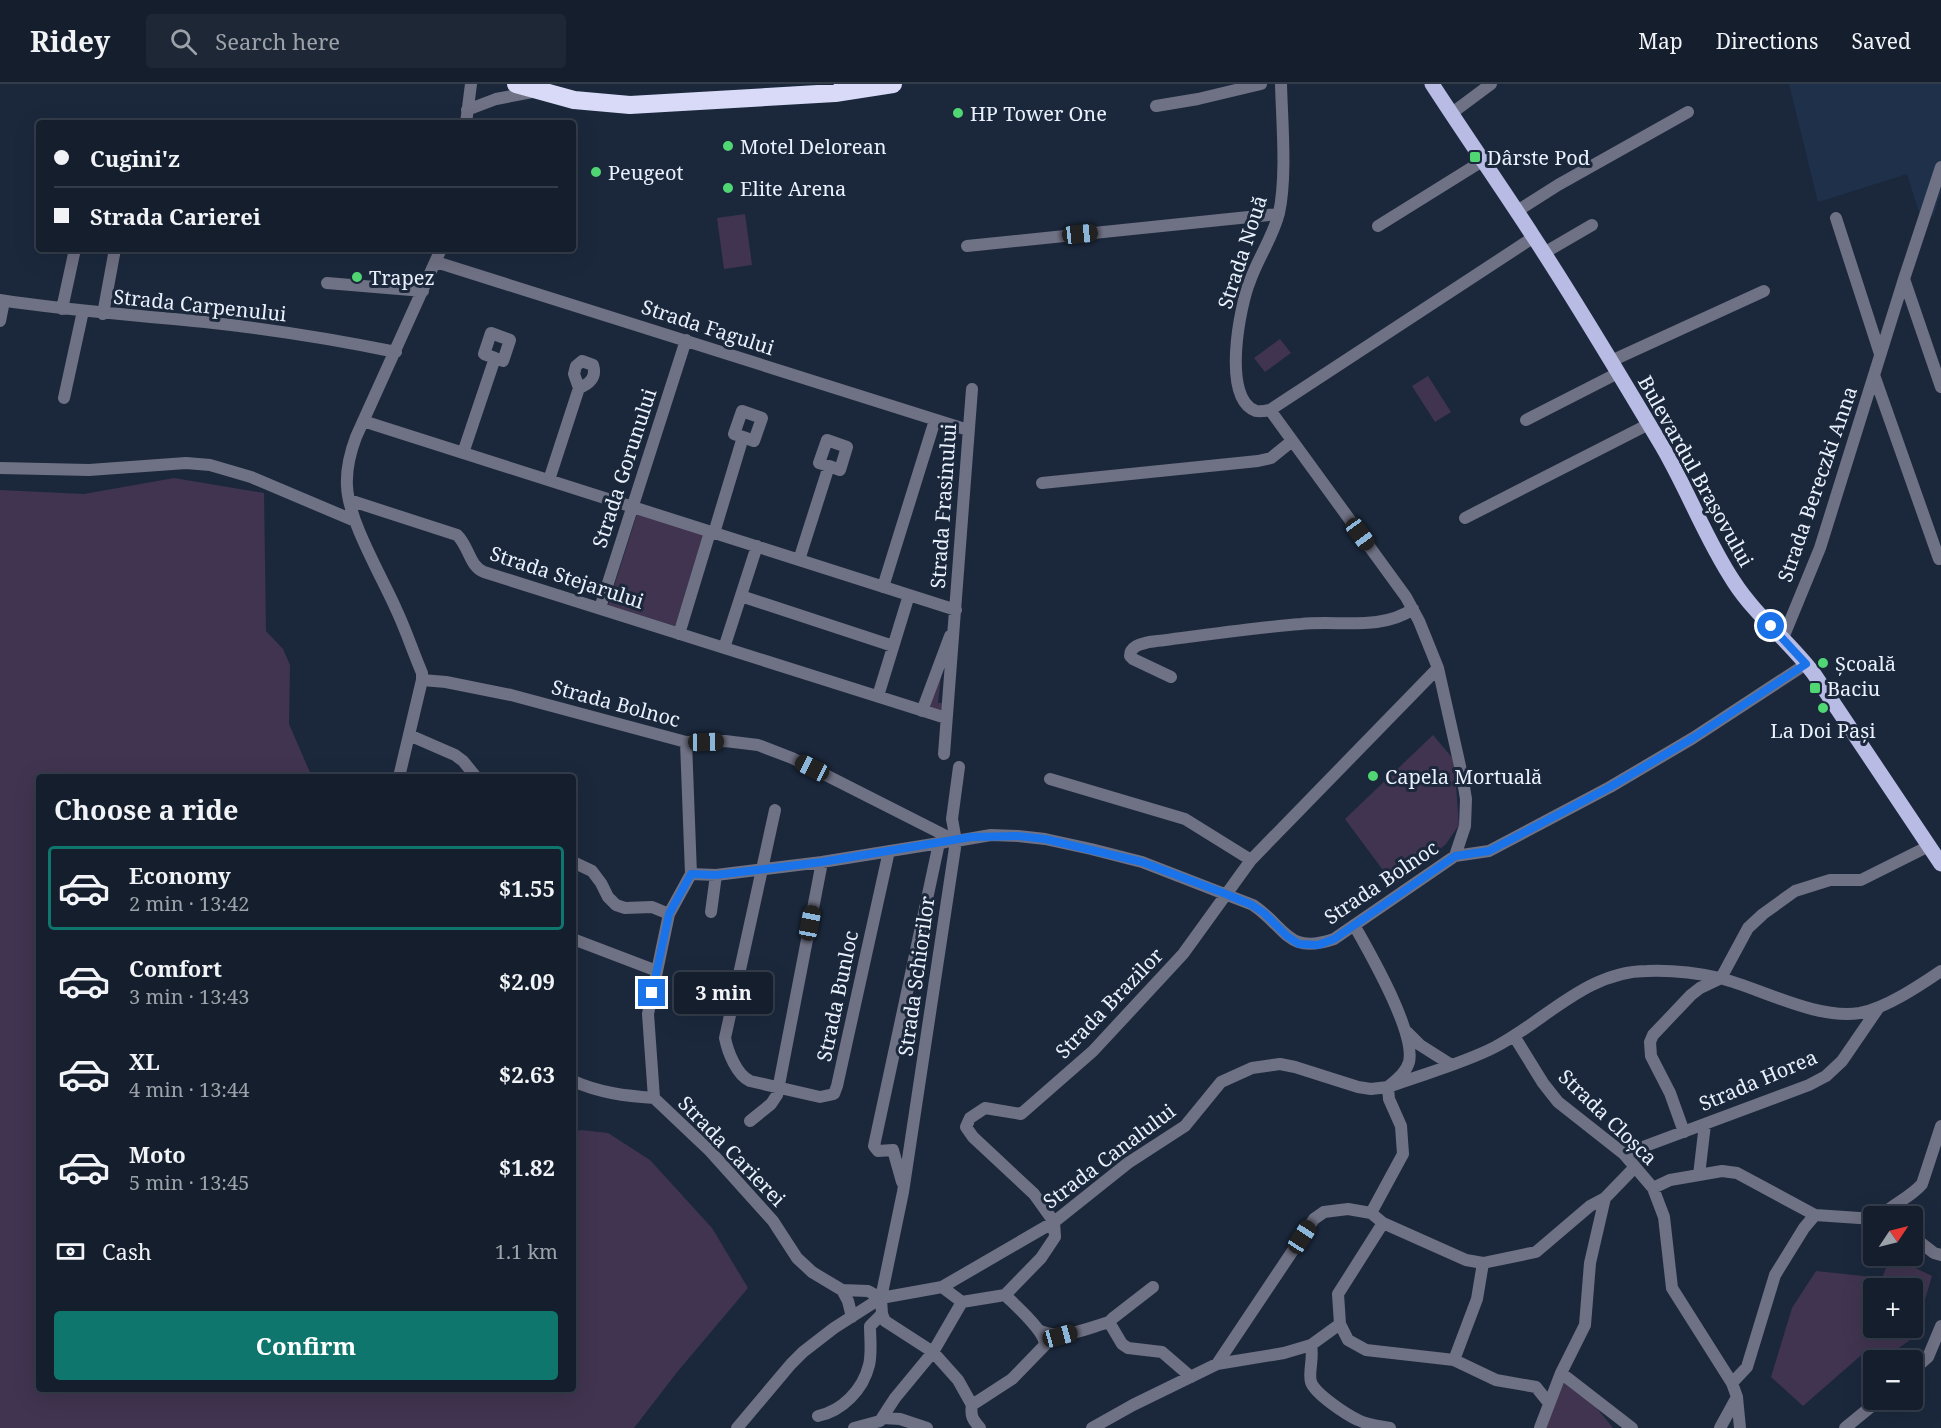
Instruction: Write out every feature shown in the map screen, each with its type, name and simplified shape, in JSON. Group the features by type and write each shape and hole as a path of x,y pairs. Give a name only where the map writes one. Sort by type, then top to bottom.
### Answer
{"highway":[{"path":"516,84 589,103 630,105 835,93 893,84"}],"main road":[{"name":"Bulevardul Brașovului","path":"1432,84 1534,237 1615,367 1678,473 1706,532 1734,582 1757,612 1806,664 1941,864"}],"street":[{"path":"466,120 471,84"},
{"path":"1156,106 1261,84"},
{"name":"Strada Nouă","path":"1270,411 1257,411 1243,399 1236,365 1242,304 1250,280 1272,233 1282,194 1281,84"},
{"path":"1452,113 1491,84"},
{"path":"467,110 496,99 540,92"},
{"path":"1517,211 1558,185 1688,112"},
{"path":"1378,226 1484,160"},
{"name":"Strada Bereczki Anna","path":"1783,638 1820,548 1941,167"},
{"path":"967,246 1278,214"},
{"path":"1836,218 1880,354"},
{"path":"1544,253 1592,225"},
{"path":"1455,856 1465,826 1466,799 1438,668 1413,609 1270,411 1534,237"},
{"path":"62,309 74,252"},
{"path":"103,314 114,252"},
{"path":"400,774 422,673 398,612 355,521 346,487 351,451 440,252"},
{"name":"Strada Fagului","path":"435,262 968,430"},
{"path":"1904,279 1941,387"},
{"path":"327,283 423,291"},
{"path":"1526,420 1615,367 1764,291"},
{"path":"0,321 2,301"},
{"name":"Strada Carpenului","path":"2,301 83,312 206,322 319,338 396,352"},
{"path":"64,398 83,312"},
{"name":"Strada Gorunului","path":"600,608 686,340"},
{"path":"463,453 495,358"},
{"name":"Strada Bereczki Anna","path":"1874,375 1939,559"},
{"path":"549,480 579,388"},
{"name":"Strada Frasinului","path":"944,754 972,389"},
{"path":"883,587 935,420"},
{"path":"363,421 956,610"},
{"path":"1465,518 1649,424"},
{"path":"678,634 743,437"},
{"path":"1042,483 1258,461 1271,458 1292,441"},
{"path":"0,468 89,470 186,463 210,465 251,477 355,521"},
{"path":"800,560 829,466"},
{"name":"Strada Stejarului","path":"349,500 457,536 463,541 478,570 946,718"},
{"path":"724,648 757,546"},
{"path":"878,696 909,595"},
{"path":"741,596 893,646"},
{"path":"1171,677 1134,659 1130,656 1130,652 1135,647 1149,642 1319,622 1365,624 1403,616 1413,609"},
{"name":"Strada Frasinului","path":"922,711 954,626"},
{"name":"Strada Bolnoc","path":"422,680 446,682 511,695 686,742 725,741 758,745 792,758 956,840 991,836 1045,839 1142,862 1252,905 1299,944 1318,945 1334,939 1455,856 1489,851 1610,787 1693,738 1806,664"},
{"name":"Strada Brazilor","path":"1054,1222 1034,1194 974,1137 966,1127 970,1118 985,1108 1021,1114 1093,1051 1183,954 1251,860 1438,668"},
{"path":"409,735 455,755 474,774"},
{"path":"686,742 691,874 716,875 822,862 956,840"},
{"name":"Strada Schiorilor","path":"882,1314 881,1298 903,1192 956,840 952,819 959,767"},
{"path":"1050,779 1185,819 1251,860"},
{"name":"Strada Bunloc","path":"775,810 764,869 725,1038 742,1077 820,1097 834,1094 889,850"},
{"name":"Strada Schiorilor","path":"903,1192 893,1150 878,1151 874,1146 939,843"},
{"path":"1684,1132 1670,1093 1651,1056 1650,1042 1653,1035 1691,995 1721,978 1748,928 1795,891 1830,879 1861,880 1929,846"},
{"name":"Strada Bunloc","path":"778,1088 822,862"},
{"path":"576,863 592,871 608,897 616,904 625,908 652,907 669,914"},
{"name":"Strada Carierei","path":"691,874 669,914 648,1014 654,1098 710,1151 773,1221 797,1258 812,1272 842,1290 868,1291 881,1298"},
{"path":"711,912 716,875"},
{"path":"1354,925 1407,1032 1411,1052 1409,1065 1401,1076 1388,1087 1389,1099 1401,1126 1403,1154 1371,1213"},
{"path":"576,940 657,971"},
{"name":"Strada Canalului","path":"881,1298 942,1287 1054,1222 1128,1163 1185,1126 1221,1082 1252,1068 1280,1064 1295,1066 1358,1087 1371,1089 1388,1087 1493,1048 1514,1036 1570,996 1593,984 1617,975 1645,971 1667,971 1721,978 1823,1011 1849,1014 1880,1007"},
{"path":"1880,1007 1941,971"},
{"name":"Strada Horea","path":"1624,1154 1809,1085 1826,1076 1842,1061 1880,1007"},
{"path":"1407,1032 1420,1045 1450,1064"},
{"name":"Strada Cloșca","path":"1514,1036 1543,1083 1558,1102 1624,1154 1653,1188 1664,1217 1672,1288 1732,1383 1737,1397 1740,1428"},
{"path":"576,1082 591,1089 623,1096 654,1098"},
{"path":"750,1121 771,1104 778,1088"},
{"path":"1699,1175 1705,1124"},
{"path":"1892,1206 1922,1184 1941,1126"},
{"path":"1217,1364 1314,1219 1323,1212 1348,1209 1371,1213 1383,1223 1466,1260 1483,1263 1536,1252 1590,1206 1605,1198 1635,1167"},
{"path":"1653,1188 1670,1180 1722,1172 1737,1173 1815,1215 1863,1218"},
{"path":"1540,1428 1561,1372 1586,1325 1590,1263 1605,1198"},
{"path":"1732,1383 1748,1367 1775,1275 1804,1228 1815,1215"},
{"path":"942,1287 962,1302 1005,1295 1041,1258 1054,1237 1054,1222"},
{"path":"1383,1223 1338,1294 1340,1324 1348,1340 1366,1350 1454,1360 1496,1380 1536,1387 1548,1402"},
{"path":"1923,1244 1941,1255"},
{"path":"1454,1360 1477,1299 1483,1263"},
{"path":"1038,1330 1049,1335 1060,1336 1109,1322 1153,1287"},
{"path":"842,1290 848,1301 852,1317"},
{"path":"980,1428 970,1413 972,1405 1012,1379 1042,1350 1045,1341 1038,1330 1005,1295"},
{"path":"737,1428 803,1352 881,1298"},
{"path":"854,1428 884,1418 895,1398 933,1352 962,1302"},
{"path":"818,1416 839,1408 856,1392 869,1365 870,1326 882,1314 885,1321 933,1352 958,1380 972,1405"},
{"path":"1109,1322 1122,1344 1128,1348 1162,1352 1191,1377"},
{"path":"1092,1428 1217,1364 1284,1353 1311,1345 1340,1324"},
{"path":"1923,1361 1928,1357 1941,1326"},
{"path":"1311,1345 1313,1356 1310,1379 1313,1386 1358,1424 1390,1428"},
{"path":"1561,1372 1632,1428"},
{"path":"1720,1428 1737,1397"},
{"path":"1845,1428 1867,1410"},
{"path":"884,1418 900,1419 927,1428"}],"shaded area":[{"path":"1789,84 1941,84 1941,192 1933,217 1919,212 1907,174 1818,202"},
{"path":"745,214 752,265 724,269 717,218"},
{"path":"1280,339 1291,353 1265,372 1254,358"},
{"path":"1428,376 1451,412 1435,422 1412,386"},
{"path":"174,478 264,493 266,631 283,649 290,665 289,724 311,774 36,774 36,1392 576,1392 576,1131 581,1130 608,1133 650,1160 712,1228 748,1288 678,1371 634,1428 0,1428 0,490 84,494"},
{"path":"637,514 703,535 675,626 608,605"},
{"path":"942,667 938,703 944,703 942,710 939,711 929,709"},
{"path":"1433,735 1454,760 1459,825 1446,844 1394,885 1345,819"},
{"path":"1887,1266 1912,1266 1932,1276 1923,1306 1923,1278 1882,1278"},
{"path":"1816,1271 1882,1278 1863,1278 1863,1338 1913,1338 1899,1348 1863,1350 1863,1354 1803,1406 1771,1377 1792,1308"},
{"path":"1564,1379 1586,1395 1613,1428 1543,1428"}],"place":[{"name":"HP Tower One","path":"958,113"},
{"name":"Motel Delorean","path":"728,146"},
{"name":"Dârste Pod","path":"1475,157"},
{"name":"Peugeot","path":"596,172"},
{"name":"Elite Arena","path":"728,188"},
{"name":"Trapez","path":"357,277"},
{"name":"Școală","path":"1823,663"},
{"name":"Baciu","path":"1815,688"},
{"name":"La Doi Pași","path":"1823,708"},
{"name":"Capela Mortuală","path":"1373,776"}],"route":[{"path":"652,993 669,914 691,874 716,875 822,862 971,837 1018,836 1045,839 1142,862 1252,905 1299,944 1318,945 1334,939 1455,856 1489,851 1658,760 1806,664 1771,626"}]}
